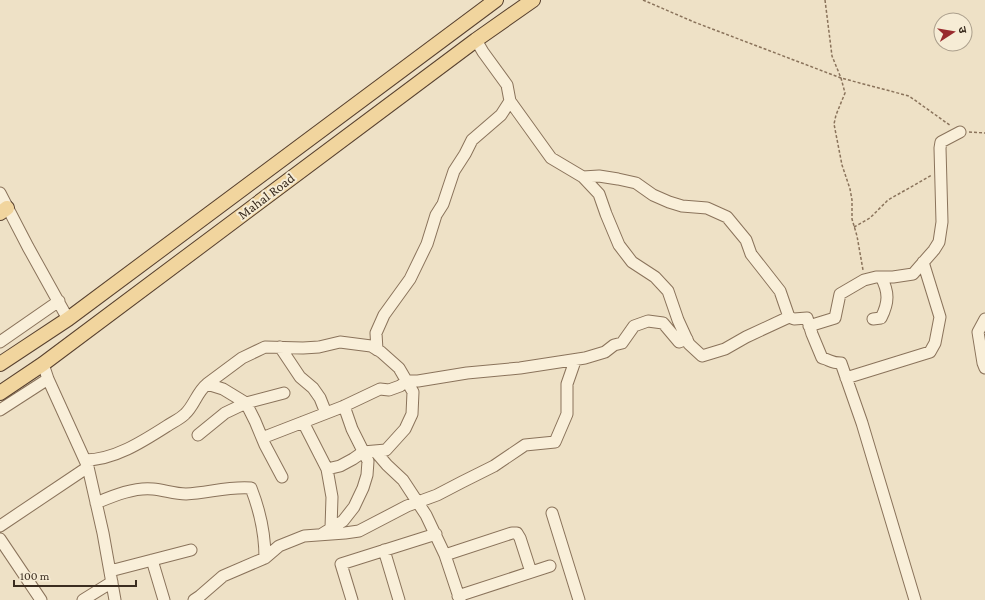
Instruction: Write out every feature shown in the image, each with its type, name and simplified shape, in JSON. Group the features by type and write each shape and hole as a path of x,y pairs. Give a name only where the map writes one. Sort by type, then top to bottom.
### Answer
{"main road":[{"name":"Mahal Road","path":"0,393 43,364 476,40 533,0"},
{"name":"Mahal Road","path":"0,364 68,319 491,1"}],"street":[{"path":"476,40 507,85 510,101 551,158 583,177 600,194 606,214 619,245 632,262 655,277 668,291 689,344 702,356 725,349 746,337 789,317 794,319 807,318 822,358 834,363 841,362 862,423 915,600"},
{"path":"377,350 376,333 384,315 410,279 421,257 427,244 436,215 443,204 454,171 472,140 501,115 510,101"},
{"path":"809,326 835,318 840,294 864,280 913,274 934,250 939,242 942,222 940,170 941,142 960,132"},
{"path":"583,177 599,176 618,178 636,183 653,195 669,202 682,206 707,208 727,217 746,240 751,254 780,291 789,317"},
{"path":"0,193 4,210 59,301 68,319"},
{"path":"846,378 930,352 935,343 940,316 923,262"},
{"path":"873,320 881,318 886,310 888,295 881,277"},
{"path":"0,342 59,301"},
{"path":"985,319 978,332 985,368"},
{"path":"262,438 344,406 380,389 389,390 400,386 407,381 418,381 467,373 575,361 605,352 622,343 634,326 648,321 662,323 679,342 687,339"},
{"path":"0,526 86,464 128,449 186,414 202,388 242,358 265,347 319,347 340,342 371,346 399,368 413,392 412,414 405,429 386,450 363,452 340,466 327,469"},
{"path":"280,347 300,377 313,388 320,398 326,413"},
{"path":"194,600 223,576 265,558 279,546 304,536 345,534 359,531 407,506 437,495 494,466 525,445 556,442 567,414 567,384 575,361"},
{"path":"43,364 48,379 86,464 96,503 115,600"},
{"path":"0,410 48,379"},
{"path":"207,384 223,389 246,404 282,477"},
{"path":"198,435 225,413 246,404 284,392"},
{"path":"320,535 343,521 354,507 367,475 368,461 352,429 344,406"},
{"path":"303,422 327,469 332,497 331,528"},
{"path":"375,451 403,480 426,515 445,555 459,598 550,566"},
{"path":"96,503 130,491 152,489 186,494 238,487 251,488 261,517 265,544 265,558"},
{"path":"552,513 579,600"},
{"path":"445,555 512,533 517,533 520,538 530,572"},
{"path":"352,600 341,564 436,534"},
{"path":"0,539 41,600"},
{"path":"83,600 111,577 152,560 191,550"},
{"path":"384,550 399,600"},
{"path":"152,560 164,600"}],"path":[{"path":"643,0 694,22 841,78 909,96 960,132 985,133"},
{"path":"825,0 832,56 845,93 834,124 842,165 850,189 852,200 852,219 857,236 864,280"},
{"path":"854,227 870,218 888,200 940,170"}]}
